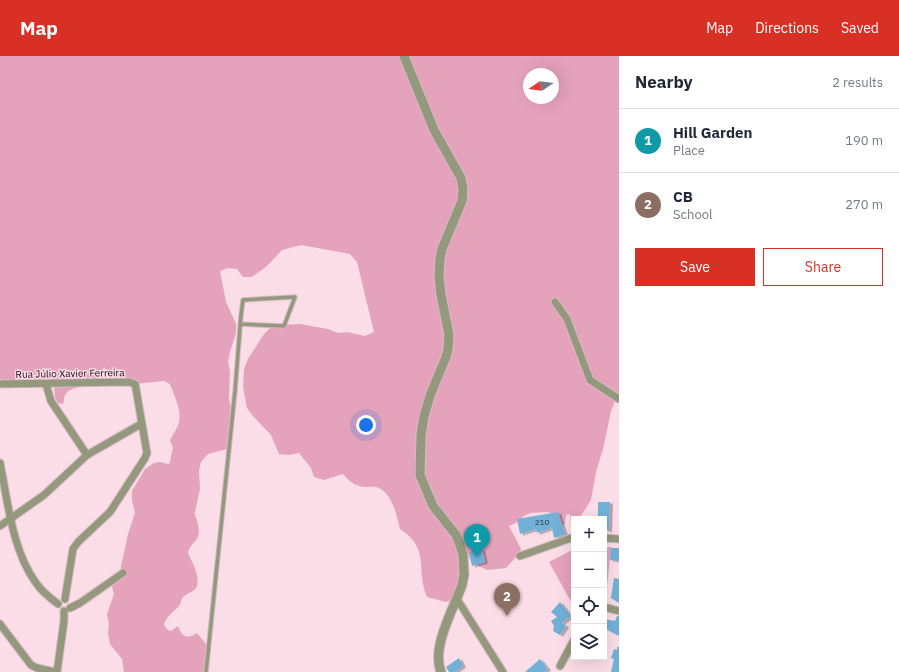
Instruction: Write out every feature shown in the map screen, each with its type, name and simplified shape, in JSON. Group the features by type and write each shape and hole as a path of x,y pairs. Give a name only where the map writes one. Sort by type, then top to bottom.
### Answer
{"street":[{"path":"404,56 434,130 461,178 463,190 462,202 442,249 440,259 439,276 449,336 448,349 431,393 424,416 421,435 420,475 433,506 456,535 463,554 464,575 457,599 440,643 439,656 441,672"},
{"path":"555,302 567,319 590,380 619,399"},
{"name":"Rua Júlio Xavier Ferreira","path":"0,384 129,382 135,384 141,424"},
{"path":"46,384 51,401 87,455"},
{"path":"0,526 44,495 87,455 141,424 147,452 145,458 110,512 78,542 73,549 65,599"},
{"path":"0,463 14,534 27,568 36,583 46,595 58,604 59,608 67,609 80,603 123,573"},
{"path":"520,556 571,538"},
{"path":"607,538 619,539"},
{"path":"58,604 61,600 65,599"},
{"path":"0,624 31,664 37,668 56,672 64,621 70,602 65,599"},
{"path":"457,599 503,672"},
{"path":"607,608 619,611"},
{"path":"560,666 571,646"}],"lane":[{"path":"206,672 240,324 244,300 294,297 284,326 240,324"}],"shaded area":[{"path":"0,56 619,56 619,395 611,411 603,449 596,472 591,500 581,516 571,516 571,523 570,514 566,515 565,524 562,526 552,513 546,512 530,513 509,526 521,549 520,553 506,568 487,570 479,566 470,559 459,537 445,527 457,547 460,563 461,579 455,599 446,602 427,597 422,577 421,560 416,544 400,529 393,505 382,489 356,485 343,474 324,480 314,477 311,468 299,453 288,455 279,454 271,435 247,408 243,387 244,369 248,359 264,334 271,327 300,324 328,329 338,333 347,332 365,336 374,332 357,262 350,254 301,245 282,250 267,266 252,277 243,277 237,269 228,268 220,271 226,302 236,324 236,333 228,361 230,372 229,399 234,420 227,449 208,454 201,462 199,471 200,489 194,512 199,533 188,553 197,573 197,586 195,590 183,597 179,606 167,618 164,625 171,631 178,626 183,635 187,637 197,633 210,649 208,672 124,672 122,659 110,644 108,633 109,624 107,614 114,594 112,587 120,571 128,534 135,513 132,500 132,491 145,469 154,463 170,463 173,448 170,440 178,426 180,418 177,403 170,384 164,381 134,384 121,376 110,375 104,367 99,381 71,390 65,395 63,404 58,403 55,398 54,384 38,384 30,388 15,386 0,379"},
{"path":"607,547 611,547 607,587"},
{"path":"571,551 571,602 549,562"}],"building":[{"path":"598,502 610,502 609,531 607,530 607,516 598,516"},
{"path":"558,512 565,534 554,538 552,528 537,533 536,529 520,534 517,519"},
{"path":"611,548 619,548 619,561 610,560"},
{"path":"482,549 485,562 472,566 469,552"},
{"path":"614,578 619,579 619,603 611,598"},
{"path":"560,602 571,616 562,623 566,626 560,635 553,631 554,626 551,621 557,617 551,612"},
{"path":"617,616 619,616 619,636 607,630 607,620 615,621"},
{"path":"617,647 619,647 619,672 611,672 614,659 611,658 614,649 617,650"},
{"path":"459,658 463,666 455,672 449,672 446,667"},
{"path":"540,659 548,669 544,672 525,672"}],"place":[{"name":"Hill Garden","path":"477,557"},
{"name":"CB","path":"507,616"}]}
